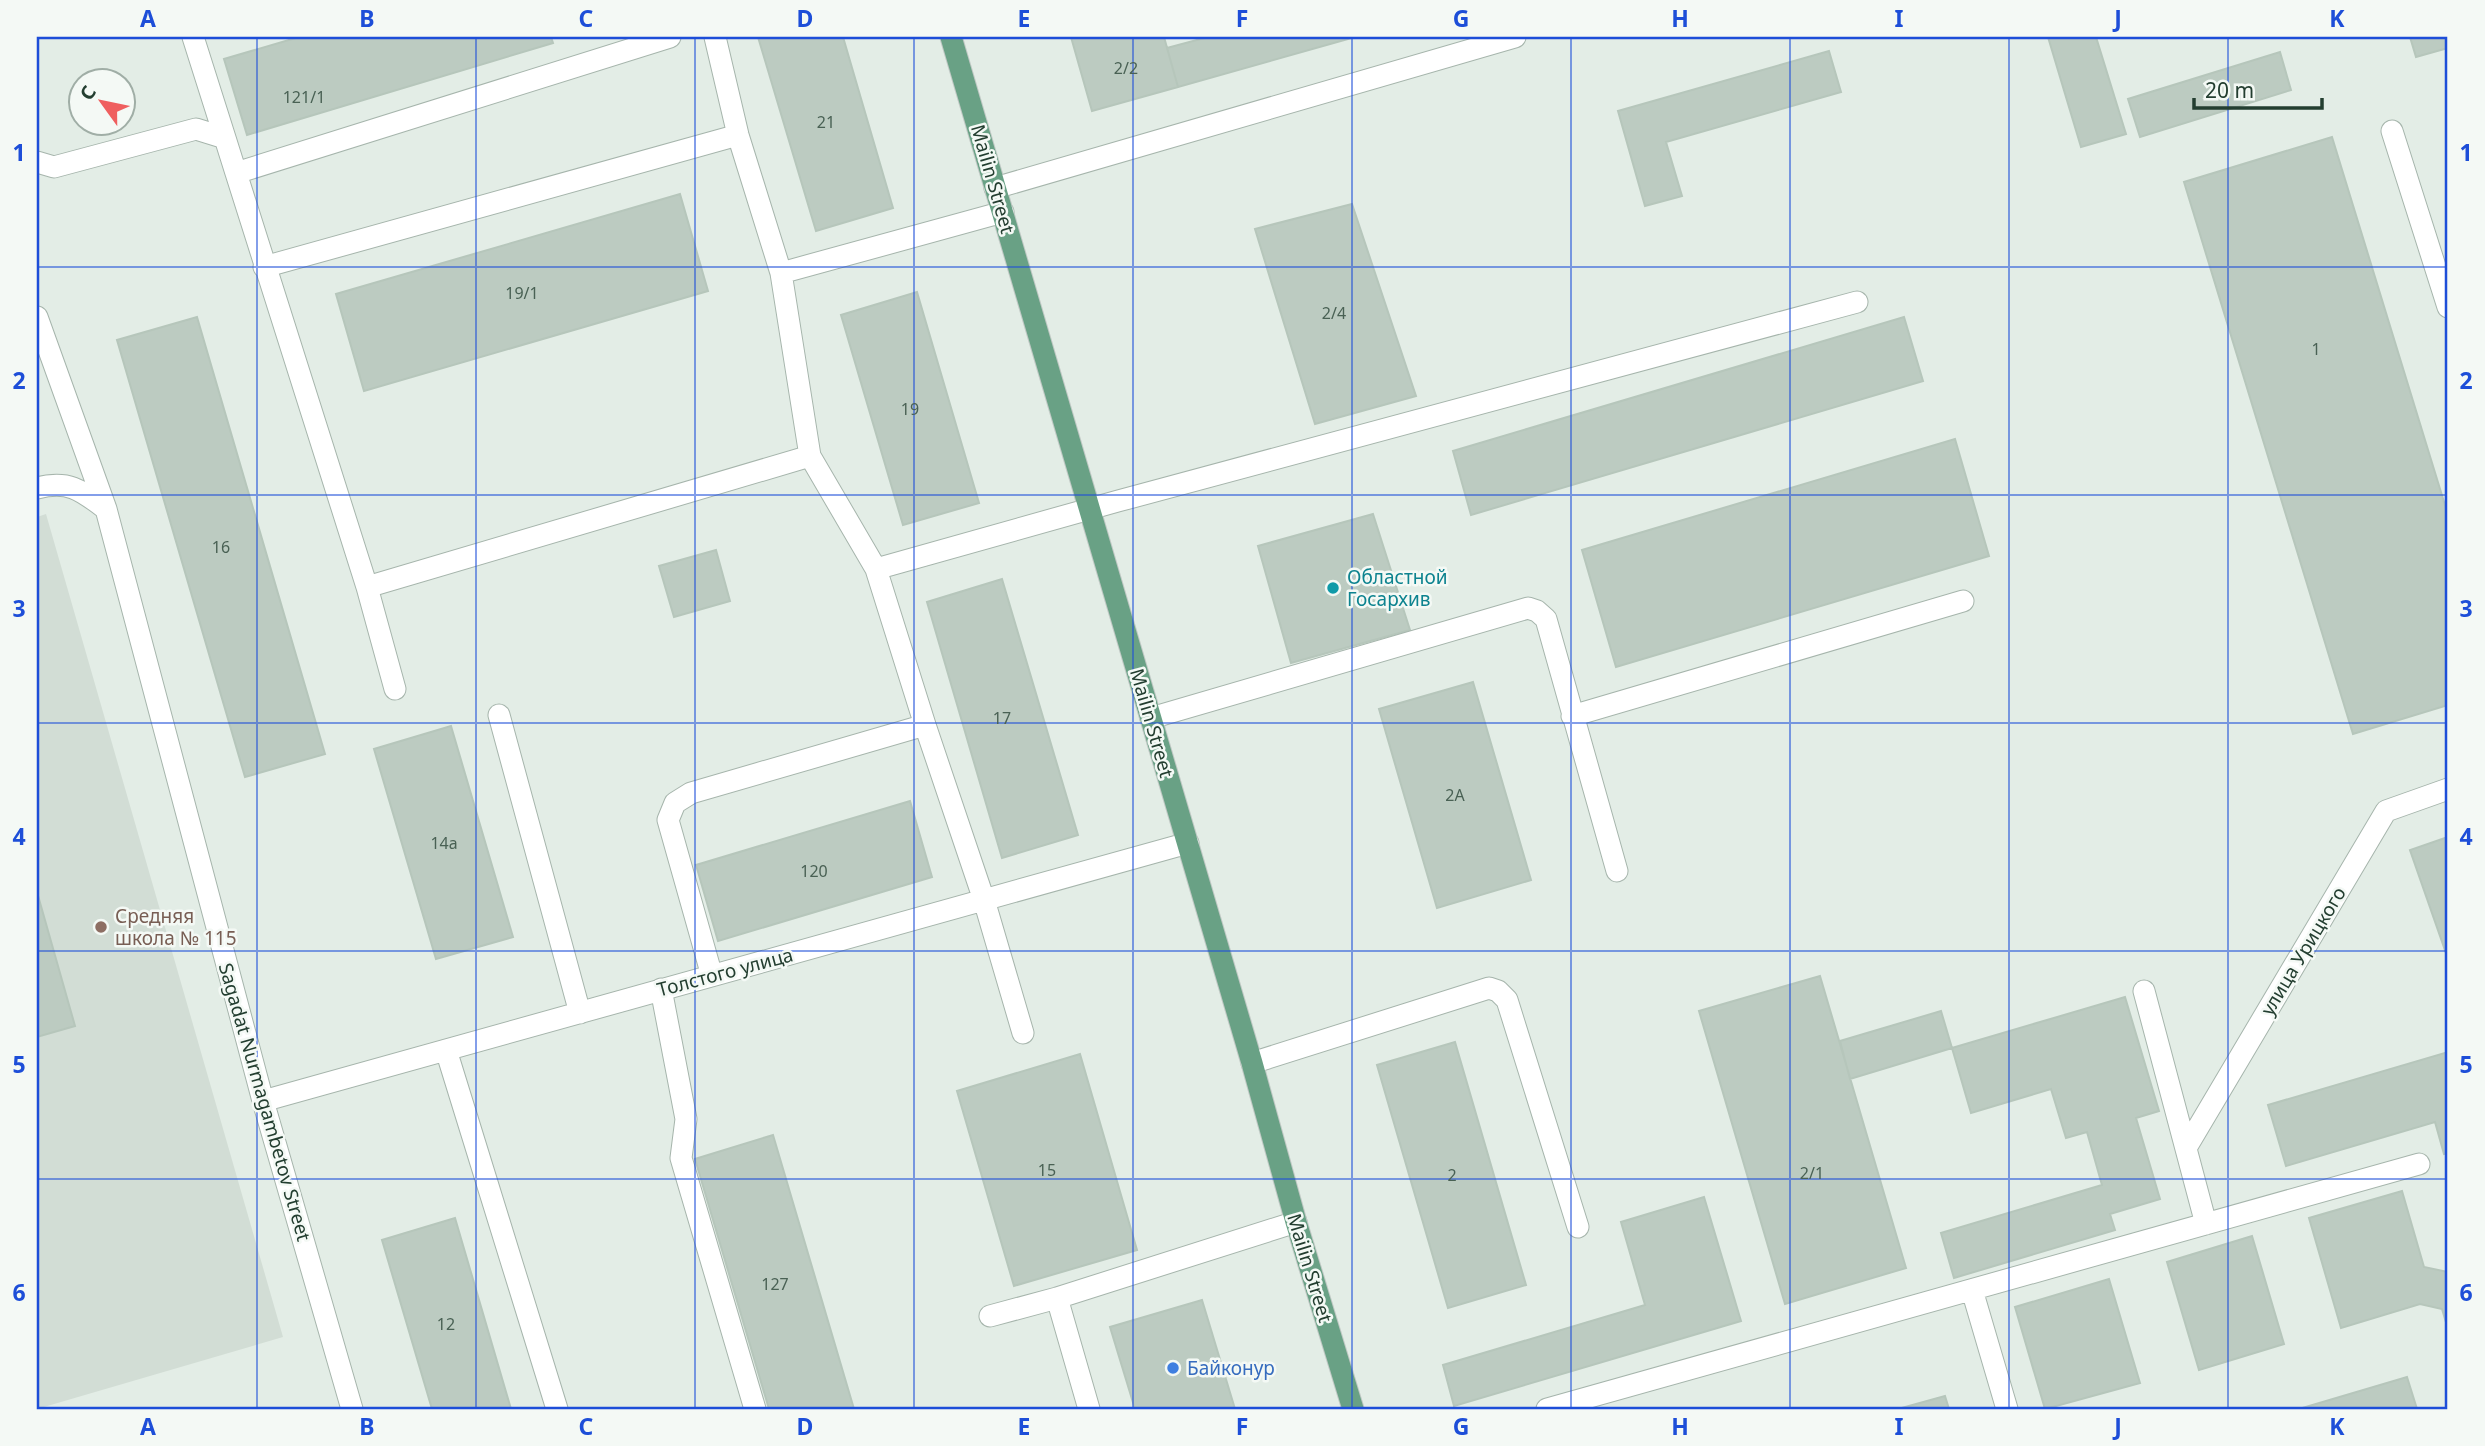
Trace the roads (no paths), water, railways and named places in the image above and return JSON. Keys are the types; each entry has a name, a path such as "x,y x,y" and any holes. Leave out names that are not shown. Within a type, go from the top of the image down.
{"main road":[{"name":"Mailin Street","path":"951,37 1188,843 1296,1222 1353,1409"}],"street":[{"path":"193,37 367,587 395,689"},
{"path":"236,173 670,37"},
{"path":"715,37 738,135 781,274 810,456 876,569 984,900 1023,1033"},
{"path":"995,188 1515,37"},
{"path":"37,162 54,167 196,129 225,138"},
{"path":"2392,131 2448,307"},
{"path":"264,267 738,135"},
{"path":"781,274 1003,212"},
{"path":"876,569 1857,302"},
{"name":"Sagadat Nurmagambetov Street","path":"37,317 106,509 263,1101 352,1409"},
{"path":"367,587 810,456"},
{"path":"37,488 57,483 80,489 106,509"},
{"path":"1572,716 1963,601"},
{"path":"1151,718 1528,608 1537,611 1546,619 1618,871"},
{"path":"499,715 580,1013"},
{"path":"712,976 668,820 675,803 691,793 925,725"},
{"name":"улица Урицкого","path":"2186,1148 2386,811 2448,789"},
{"name":"Толстого улица","path":"263,1101 1188,843"},
{"path":"1252,1063 1489,988 1498,991 1507,1000 1578,1227"},
{"path":"660,989 686,1119 681,1158 755,1409"},
{"path":"2144,991 2206,1224"},
{"path":"446,1050 557,1409"},
{"path":"1547,1409 2418,1164"},
{"path":"990,1316 1057,1298 1296,1222"},
{"path":"1972,1290 2007,1409"},
{"path":"1057,1298 1090,1409"}],"place":[{"name":"Областной Госархив","path":"1333,588"},
{"name":"Средняя школа № 115","path":"101,927"},
{"name":"Байконур","path":"1173,1368"}]}
